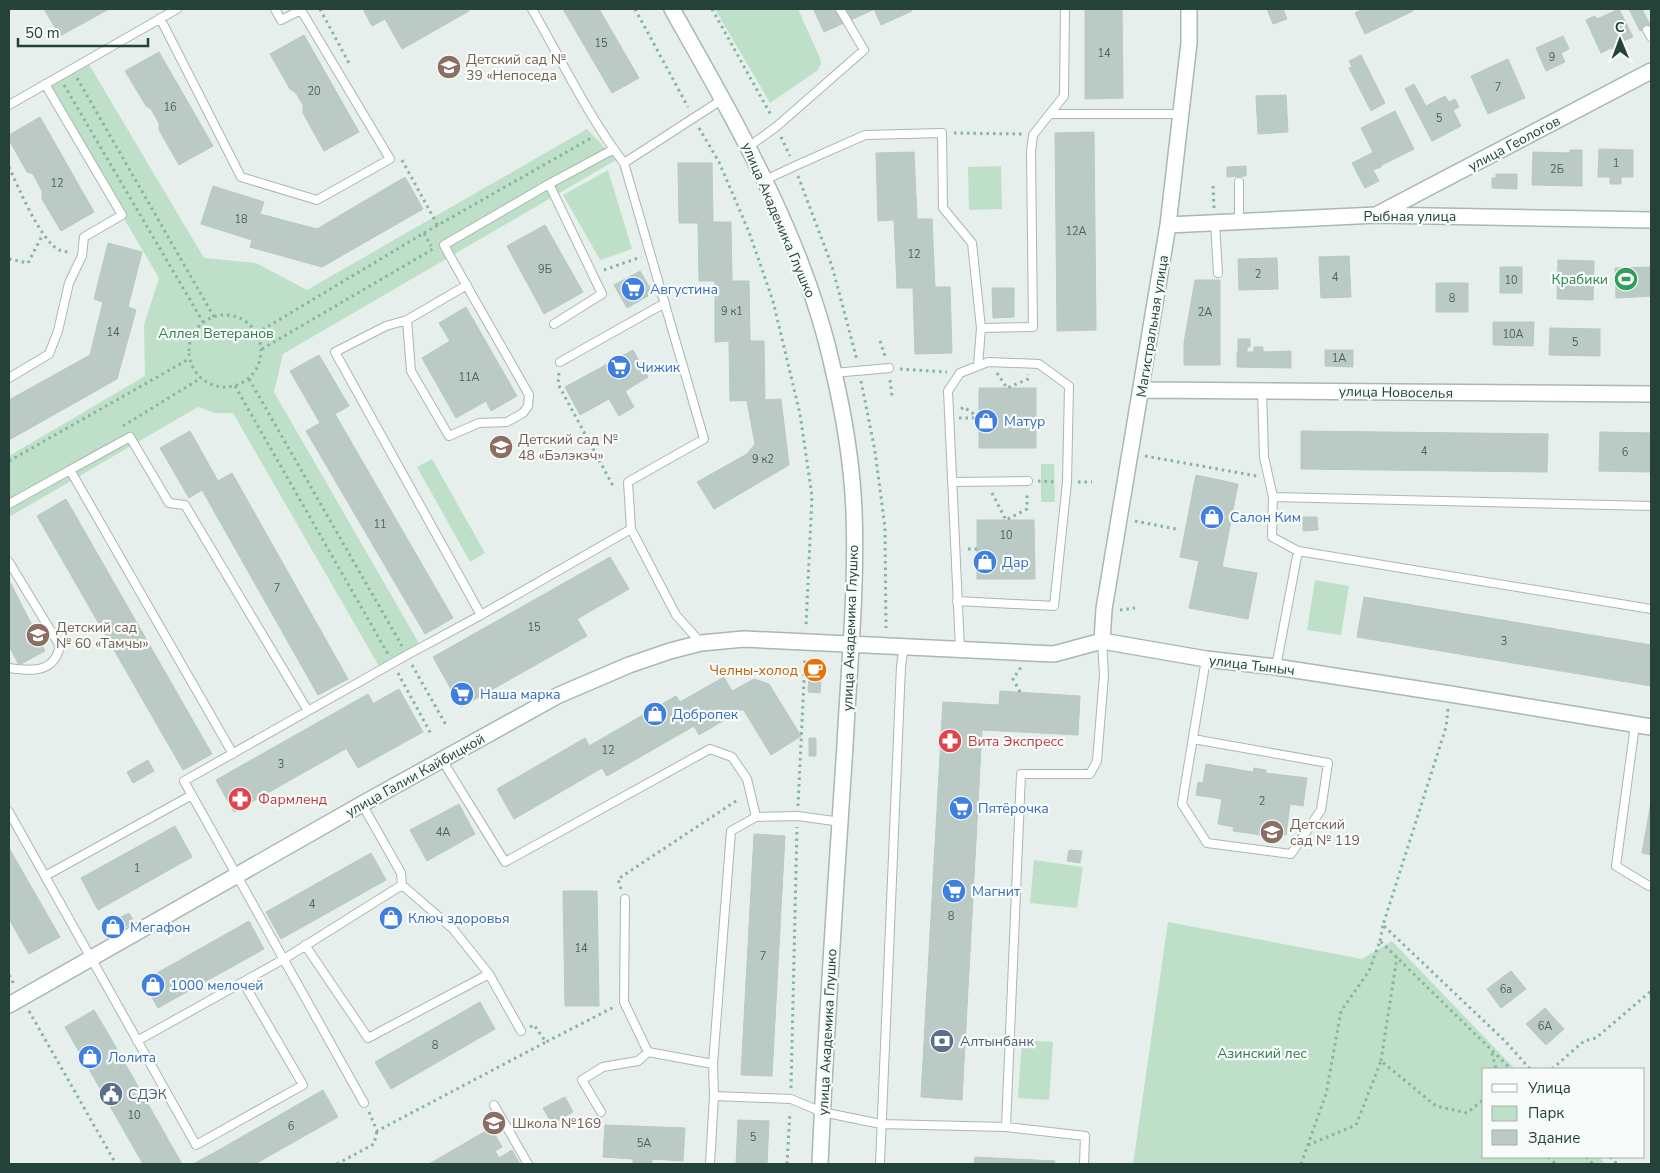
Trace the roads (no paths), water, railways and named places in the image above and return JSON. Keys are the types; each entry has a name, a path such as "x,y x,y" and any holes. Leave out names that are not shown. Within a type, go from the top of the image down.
{"street":[{"name":"улица Академика Глушко","path":"672,9 748,146 790,236 815,301 834,373 847,440 854,510 854,600 823,1083 820,1164"},
{"name":"Магистральная улица","path":"1102,641 1104,609 1168,225 1189,43 1189,9"},
{"name":"улица Геологов","path":"1377,215 1651,72"},
{"name":"Рыбная улица","path":"1168,225 1377,215 1651,220"},
{"name":"улица Новоселья","path":"1141,390 1651,394"},
{"name":"улица Галии Кайбицкой","path":"15,1001 362,804 559,695 629,664 701,643 744,639 852,644"},
{"name":"улица Тыныч","path":"852,644 1054,654 1102,641 1651,727"}],"lane":[{"path":"9,105 177,9"},
{"path":"160,18 241,177 317,200 390,160 302,9 281,20 275,9"},
{"path":"532,9 602,132 624,163 704,439 628,482 631,529 676,615 701,643"},
{"path":"748,146 776,127 864,50 840,9"},
{"path":"981,328 1033,327 1031,152 1034,135 1064,96 1065,9"},
{"path":"9,378 48,354 58,331 69,282 82,256 84,237 122,215 45,84"},
{"path":"624,163 723,99"},
{"path":"1050,114 1181,114"},
{"path":"765,180 865,136 942,133 943,208 972,243 981,328 978,366"},
{"path":"407,320 412,371 449,436 479,423 507,422 523,414 528,406 529,395 444,245 549,184 614,150"},
{"path":"1239,182 1239,222"},
{"path":"549,184 602,294 554,324"},
{"path":"1215,223 1218,273"},
{"path":"467,285 407,320 386,326 335,352 481,615"},
{"path":"560,362 665,302"},
{"path":"957,601 1054,606 1067,482 1069,386 1039,364 988,362 960,372 948,391 957,601 960,649"},
{"path":"834,373 889,368"},
{"path":"1262,390 1264,457 1273,497 1272,537 1298,551 1651,609"},
{"path":"9,504 130,437 169,503 185,505 308,711"},
{"path":"70,470 233,754"},
{"path":"952,482 1028,481"},
{"path":"1273,497 1651,506"},
{"path":"364,1103 184,781 631,529"},
{"path":"1276,667 1298,551"},
{"path":"9,562 60,646 58,655 52,662 35,671 9,668"},
{"path":"1006,1127 1021,774 1090,774 1097,761 1104,675 1102,641"},
{"path":"880,1164 901,666 904,646"},
{"path":"1193,739 1328,762 1321,810 1292,854 1208,843 1182,804 1206,658"},
{"path":"1635,725 1616,866 1649,886"},
{"path":"442,760 505,862 710,749 732,757 747,779 756,817"},
{"path":"44,876 192,795"},
{"path":"362,804 401,873 402,885 453,930 489,974 521,1031"},
{"path":"9,812 196,1145 303,1085 243,982"},
{"path":"710,1164 714,1096 713,1064 731,831 756,817 798,816 841,822"},
{"path":"138,1041 284,959 402,885"},
{"path":"625,899 624,1002 648,1052"},
{"path":"306,945 368,1038 489,974"},
{"path":"601,1112 582,1080 603,1067 638,1060 648,1052 713,1064"},
{"path":"714,1096 791,1099 822,1112 881,1124 1006,1127 1085,1136 1084,1164"},
{"path":"494,1105 528,1164"}],"place":[{"name":"Детский сад № 39 «Непоседа","path":"449,67"},
{"name":"Крабики","path":"1626,279"},
{"name":"Августина","path":"633,289"},
{"name":"Чижик","path":"619,367"},
{"name":"Матур","path":"986,421"},
{"name":"Детский сад № 48 «Бэлэкэч»","path":"501,447"},
{"name":"Салон Ким","path":"1212,517"},
{"name":"Дар","path":"985,562"},
{"name":"Детский сад № 60 «Тамчы»","path":"38,635"},
{"name":"Челны-холод","path":"815,670"},
{"name":"Наша марка","path":"462,694"},
{"name":"Добропек","path":"655,714"},
{"name":"Вита Экспресс","path":"950,741"},
{"name":"Фармленд","path":"240,799"},
{"name":"Пятёрочка","path":"961,808"},
{"name":"Детский сад № 119","path":"1272,832"},
{"name":"Магнит","path":"954,891"},
{"name":"Ключ здоровья","path":"391,918"},
{"name":"Мегафон","path":"113,927"},
{"name":"1000 мелочей","path":"153,985"},
{"name":"Алтынбанк","path":"942,1041"},
{"name":"Лолита","path":"90,1057"},
{"name":"СДЭК","path":"111,1094"},
{"name":"Школа №169","path":"494,1123"}],"park label":[{"name":"Аллея Ветеранов","path":"216,333"},
{"name":"Азинский лес","path":"1262,1053"}]}
